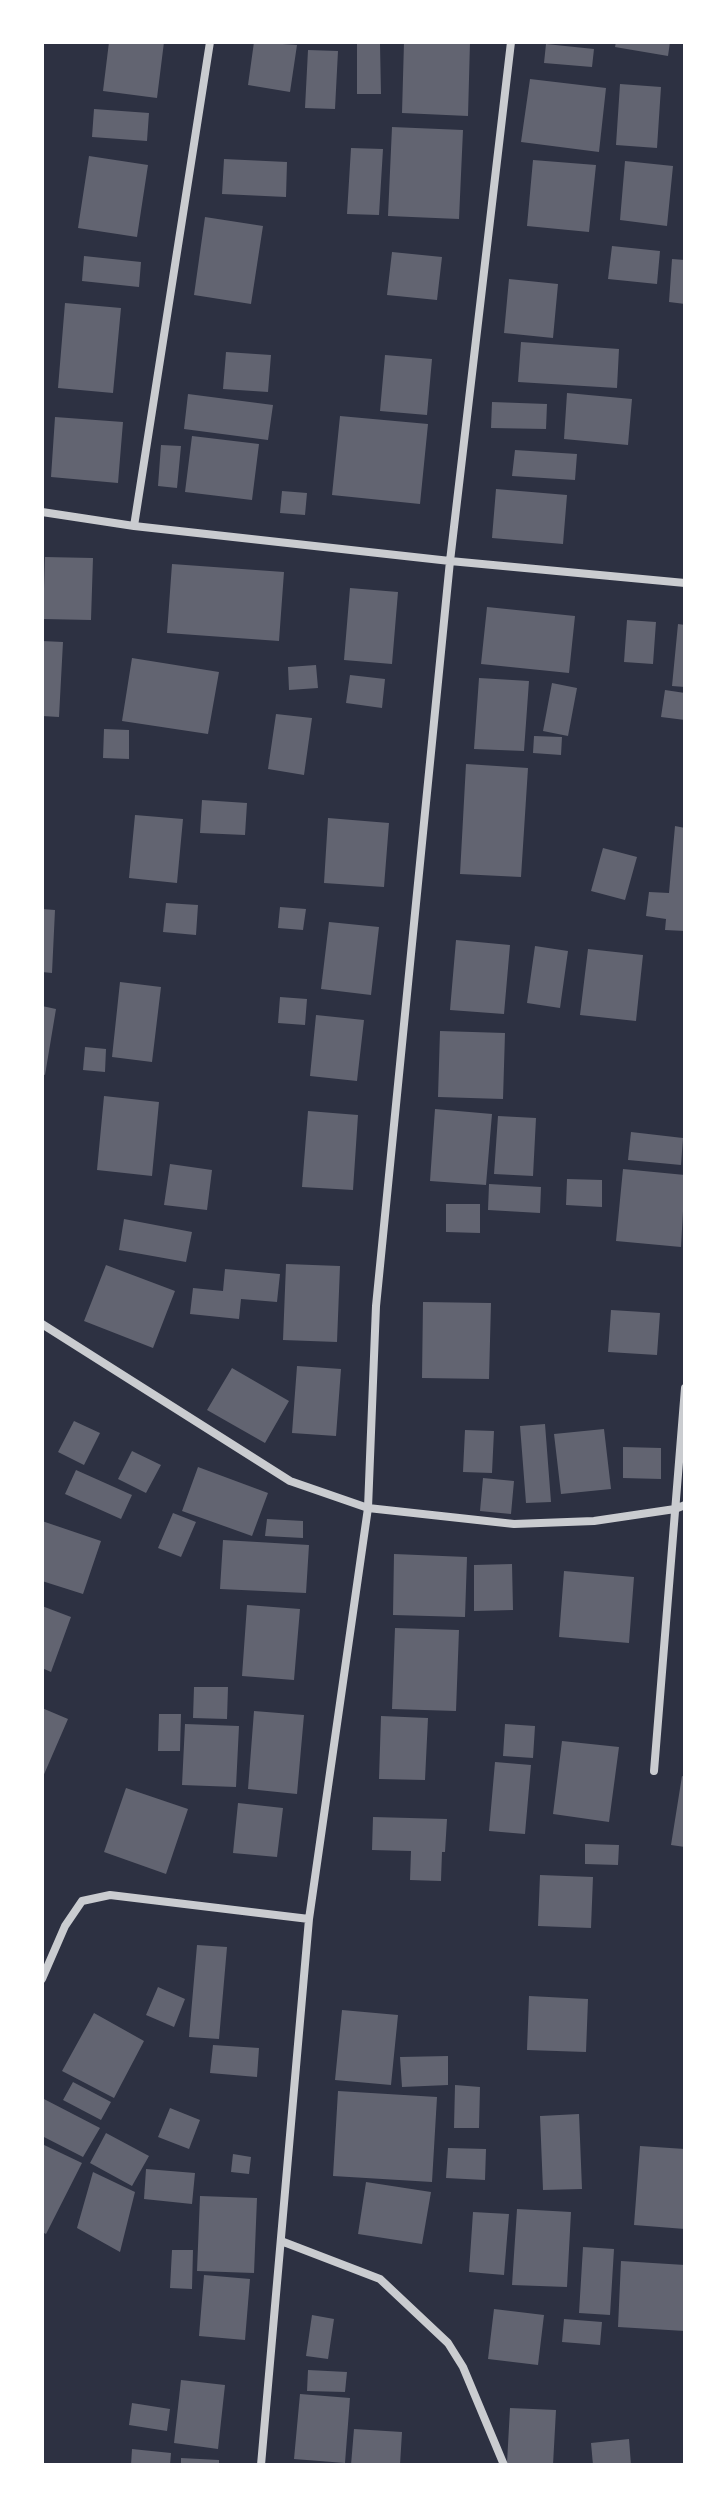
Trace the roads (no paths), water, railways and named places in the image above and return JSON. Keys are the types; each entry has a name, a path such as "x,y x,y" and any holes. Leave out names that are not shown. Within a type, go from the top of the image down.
{"street":[{"path":"134,526 210,42"},
{"path":"261,2465 309,1919 368,1508 376,1306 450,561 511,42"},
{"path":"42,512 134,526 450,561 685,583"},
{"path":"42,1324 290,1481 368,1508 514,1524 594,1521 685,1505"},
{"path":"654,1771 685,1388"},
{"path":"42,1979 65,1926 82,1901 110,1895 309,1919"},
{"path":"281,2241 380,2279 448,2343 463,2367 504,2465"}]}
